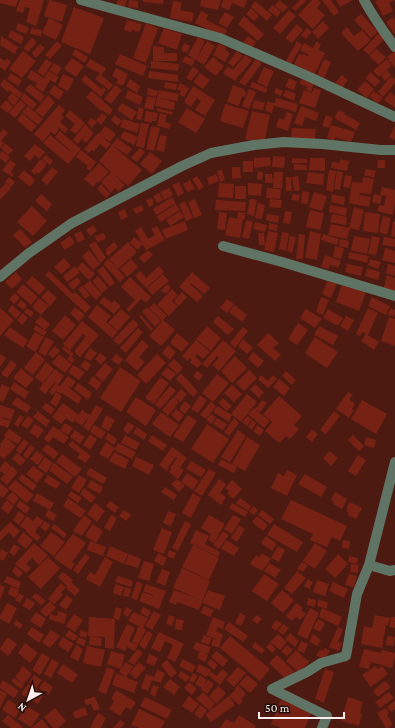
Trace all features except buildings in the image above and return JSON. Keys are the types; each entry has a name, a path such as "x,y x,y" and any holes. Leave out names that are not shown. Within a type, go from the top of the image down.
{"street":[{"path":"81,0 220,38 312,78 395,117"},
{"path":"364,0 376,21 395,47"},
{"path":"0,277 29,253 72,223 182,166 211,153 254,145 284,142 395,150"},
{"path":"223,246 395,296"},
{"path":"322,728 327,716 272,689 307,672 321,663 346,656 357,594 369,565 395,462"},
{"path":"369,565 390,571 395,570"}]}
